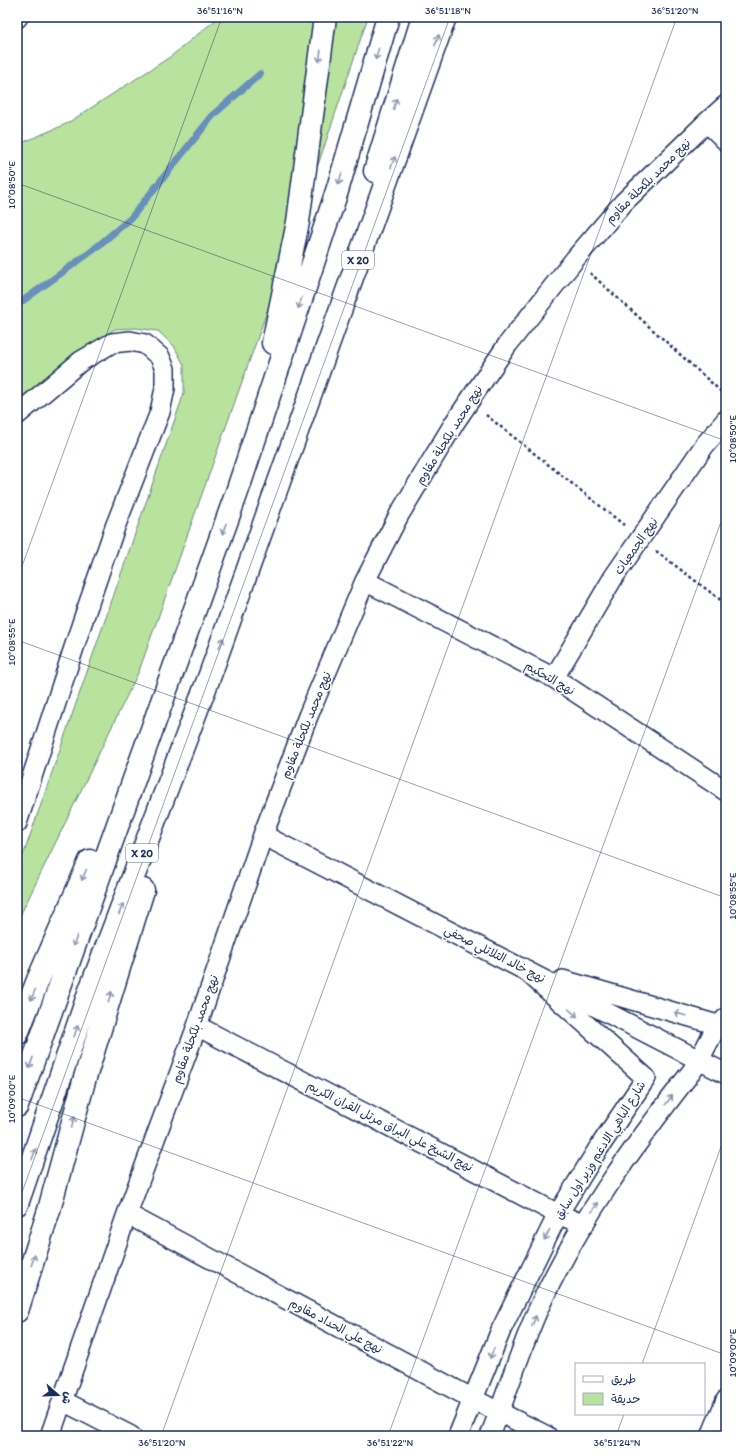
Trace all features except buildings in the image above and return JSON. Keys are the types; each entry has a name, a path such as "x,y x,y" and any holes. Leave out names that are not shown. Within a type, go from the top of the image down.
{"highway":[{"path":"237,492 276,331 298,222 326,17"},
{"name":"X 20","path":"17,1106 237,492 337,191 388,17"},
{"name":"X 20","path":"271,502 423,17"},
{"name":"X 20","path":"17,1204 90,993 210,675 445,17"},
{"path":"17,1034 177,660"},
{"path":"17,1311 49,1210 84,1081 210,675"}],"street":[{"name":"نهج محمد بلكحلة مقاوم","path":"50,1436 127,1214 197,1026 263,835 308,716 365,581 399,515 455,422 508,344 575,259 624,202 726,105"},
{"path":"707,122 726,141"},
{"path":"17,416 81,362 112,343 130,341 145,344 160,357 165,369 165,388 160,412 115,527 17,823"},
{"name":"نهج الجمعيات","path":"554,678 613,578 704,446 726,420"},
{"name":"نهج التحكيم","path":"365,581 554,678 726,791"},
{"name":"نهج خالد التلاتلي صحفي","path":"263,835 524,968 726,1074"},
{"path":"490,1436 536,1315 548,1289 584,1225 635,1146 700,1060 722,1021 524,968"},
{"name":"شارع الباهي الادغم وزير اول سابق","path":"458,1436 502,1330 558,1214 598,1149 646,1078 524,968"},
{"name":"نهج الشيخ علي البراق مرتل القران الكريم","path":"197,1026 558,1214 584,1225"},
{"name":"نهج علي الحداد مقاوم","path":"127,1214 473,1399 548,1436"},
{"path":"711,1436 726,1400"},
{"path":"63,1401 130,1436"}],"path":[{"path":"575,259 726,396"},
{"path":"469,401 641,539 726,604"}],"green space":[{"path":"219,17 368,17 296,230 139,671 17,922 17,873 184,393 184,365 174,346 158,331 136,328 115,329 81,352 17,408 17,145 66,124 170,57"}],"waterway":[{"path":"17,305 92,251 131,218 214,114 260,74"}]}
